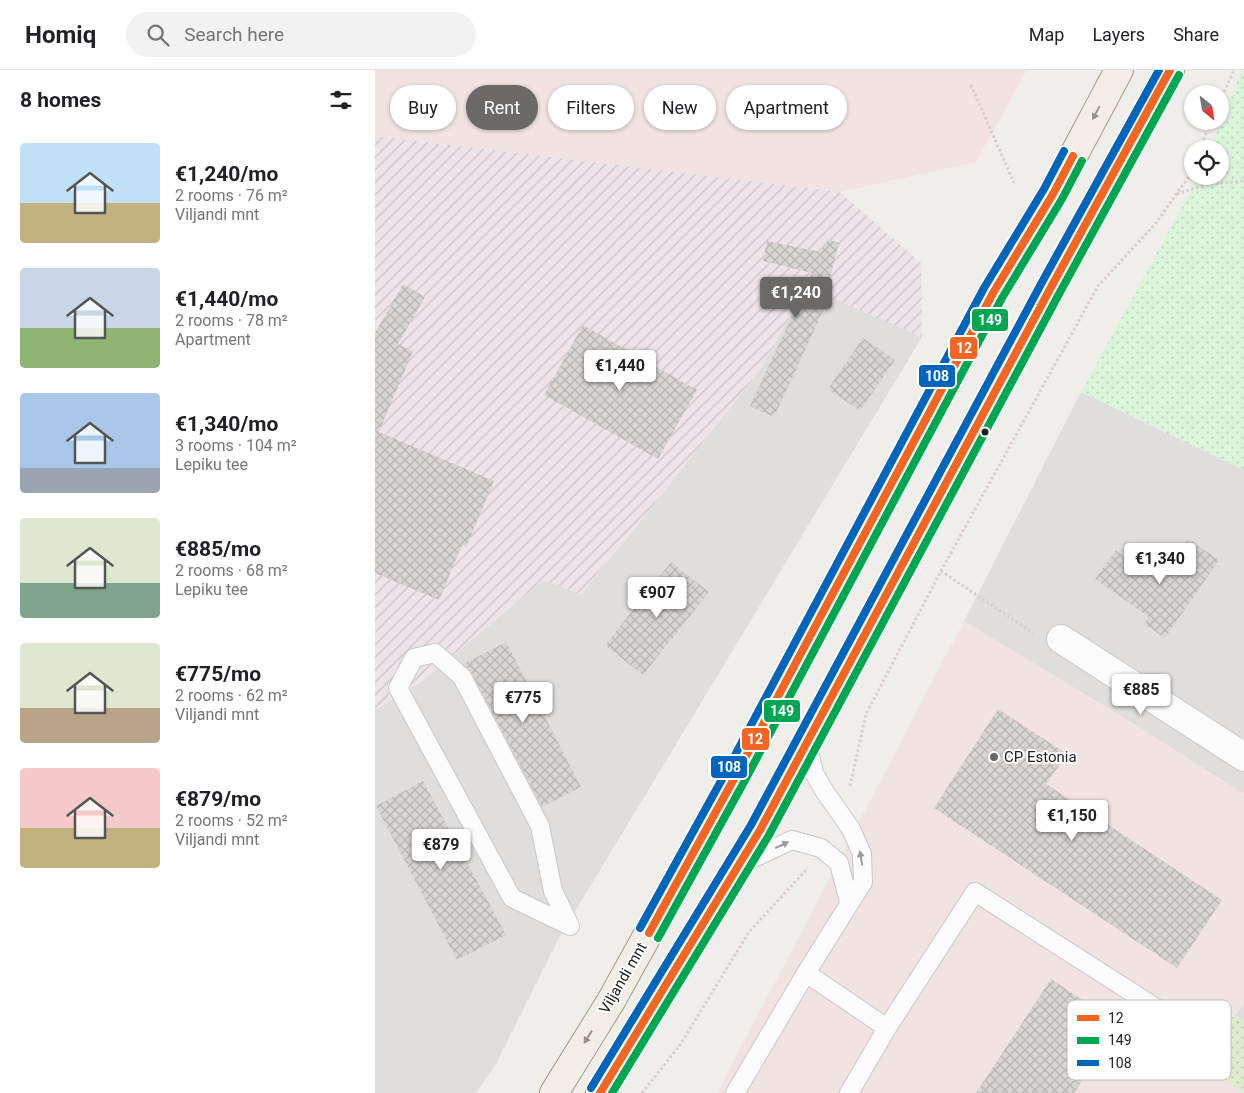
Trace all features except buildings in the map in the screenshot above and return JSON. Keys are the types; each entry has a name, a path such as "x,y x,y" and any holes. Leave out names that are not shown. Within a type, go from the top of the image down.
{"main road":[{"name":"Viljandi mnt","path":"553,1093 611,1001 735,777 993,293 1053,194 1119,70"},
{"path":"600,1093 760,830 1050,289 1170,70"}],"street":[{"path":"1061,640 1244,757"}],"lane":[{"path":"435,653 462,677 539,826 553,892 570,926 512,898 398,688 414,658 435,653"},
{"path":"735,1093 849,902 863,882 862,854 851,829 814,773 807,742"},
{"path":"738,865 792,840 821,848 839,863 849,902"},
{"path":"849,1093 887,1028 975,892 1144,1000"},
{"path":"806,973 887,1028"}],"path":[{"path":"1227,85 1234,70"},
{"path":"971,84 1014,183"},
{"path":"1176,194 1208,184 1244,181"},
{"path":"840,813 847,800 865,714 941,570 1098,286 1157,223 1184,183"},
{"path":"941,570 1044,641 1061,640"},
{"path":"642,1093 680,1045 749,932 811,865 821,848"}],"shaded area":[{"path":"375,70 1027,70 976,162 840,192 375,136"},
{"path":"375,136 840,192 921,263 922,337 806,287 762,367 643,518 580,594 543,580 421,682 375,710"},
{"path":"802,278 922,337 559,938 496,1064 476,1093 375,1093 375,710 421,682 543,580 581,594 762,367"},
{"path":"1081,392 1244,470 1244,794 1137,726 964,621"},
{"path":"964,621 1137,726 1244,794 1244,1002 1231,1022 1231,1000 1067,1000 1067,1080 1225,1080 1244,1093 717,1093"},
{"path":"1244,1002 1244,1022 1234,1015"}],"green space":[{"path":"1242,70 1244,70 1244,470 1081,392 1194,185 1229,185 1229,140 1214,140 1218,130 1229,130 1229,102"},
{"path":"1234,1015 1244,1022 1244,1093 1225,1080 1231,1080 1231,1020"}],"transit line":[{"name":"108","path":"591,1088 751,825 1041,284 1159,70"},
{"name":"12","path":"600,1093 760,830 1050,289 1170,70"},
{"name":"149","path":"612,1093 769,835 1059,294 1179,75"},
{"name":"108","path":"640,928 726,772 984,288 1044,189 1064,151"},
{"name":"12","path":"649,933 735,777 993,293 1053,194 1073,156"},
{"name":"149","path":"658,938 744,782 1002,298 1062,199 1082,161"}],"place":[{"name":"CP Estonia","path":"994,757"}]}
